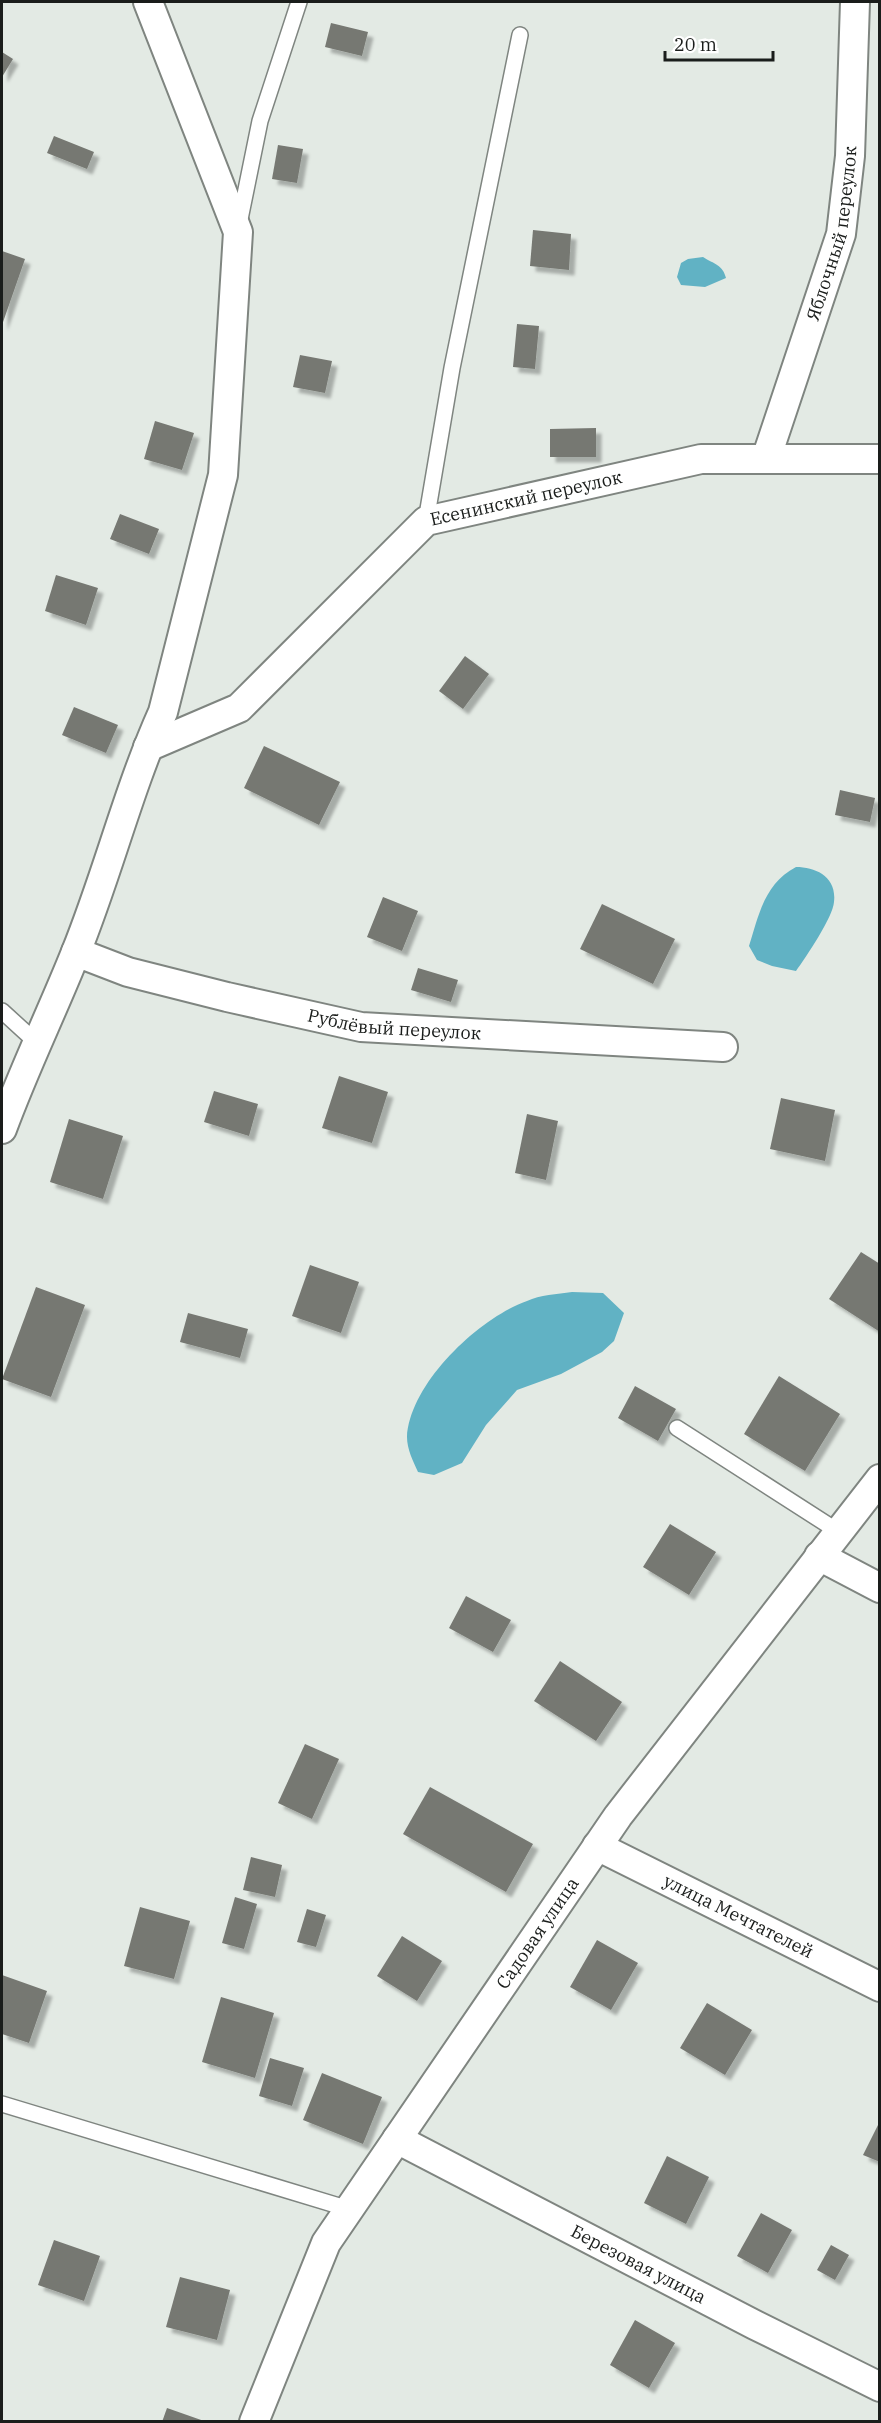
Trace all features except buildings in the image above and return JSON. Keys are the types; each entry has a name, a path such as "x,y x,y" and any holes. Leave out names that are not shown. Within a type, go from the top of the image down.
{"street":[{"path":"2,1129 36,1042 76,952 148,747 163,712 223,475 237,232 148,2"},
{"name":"Яблочный переулок","path":"765,459 841,234 850,156 855,2"},
{"name":"Есенинский переулок","path":"148,747 239,708 426,521 701,459 879,459"},
{"name":"Рублёвый переулок","path":"76,952 129,972 226,997 361,1027 723,1047"},
{"name":"Садовая улица","path":"254,2421 326,2243 618,1816 879,1479"},
{"path":"819,1556 879,1588"},
{"name":"улица Мечтателей","path":"597,1846 879,1987"},
{"name":"Березовая улица","path":"397,2139 879,2387"}],"lane":[{"path":"237,232 260,121 299,2"},
{"path":"426,521 452,368 520,35"},
{"path":"2,1011 36,1042"},
{"path":"677,1428 839,1532"},
{"path":"2,2104 349,2209"}],"water":[{"path":"703,257 720,267 726,278 705,287 681,285 677,277 681,263 688,259"},
{"path":"796,867 818,871 824,875 832,886 834,902 818,937 796,971 757,960 749,946 760,911 770,891 785,874"},
{"path":"572,1292 603,1293 624,1313 614,1341 602,1352 561,1374 517,1390 486,1425 462,1463 434,1475 418,1472 407,1441 411,1416 420,1395 450,1355 488,1322 508,1310 537,1297"}]}
